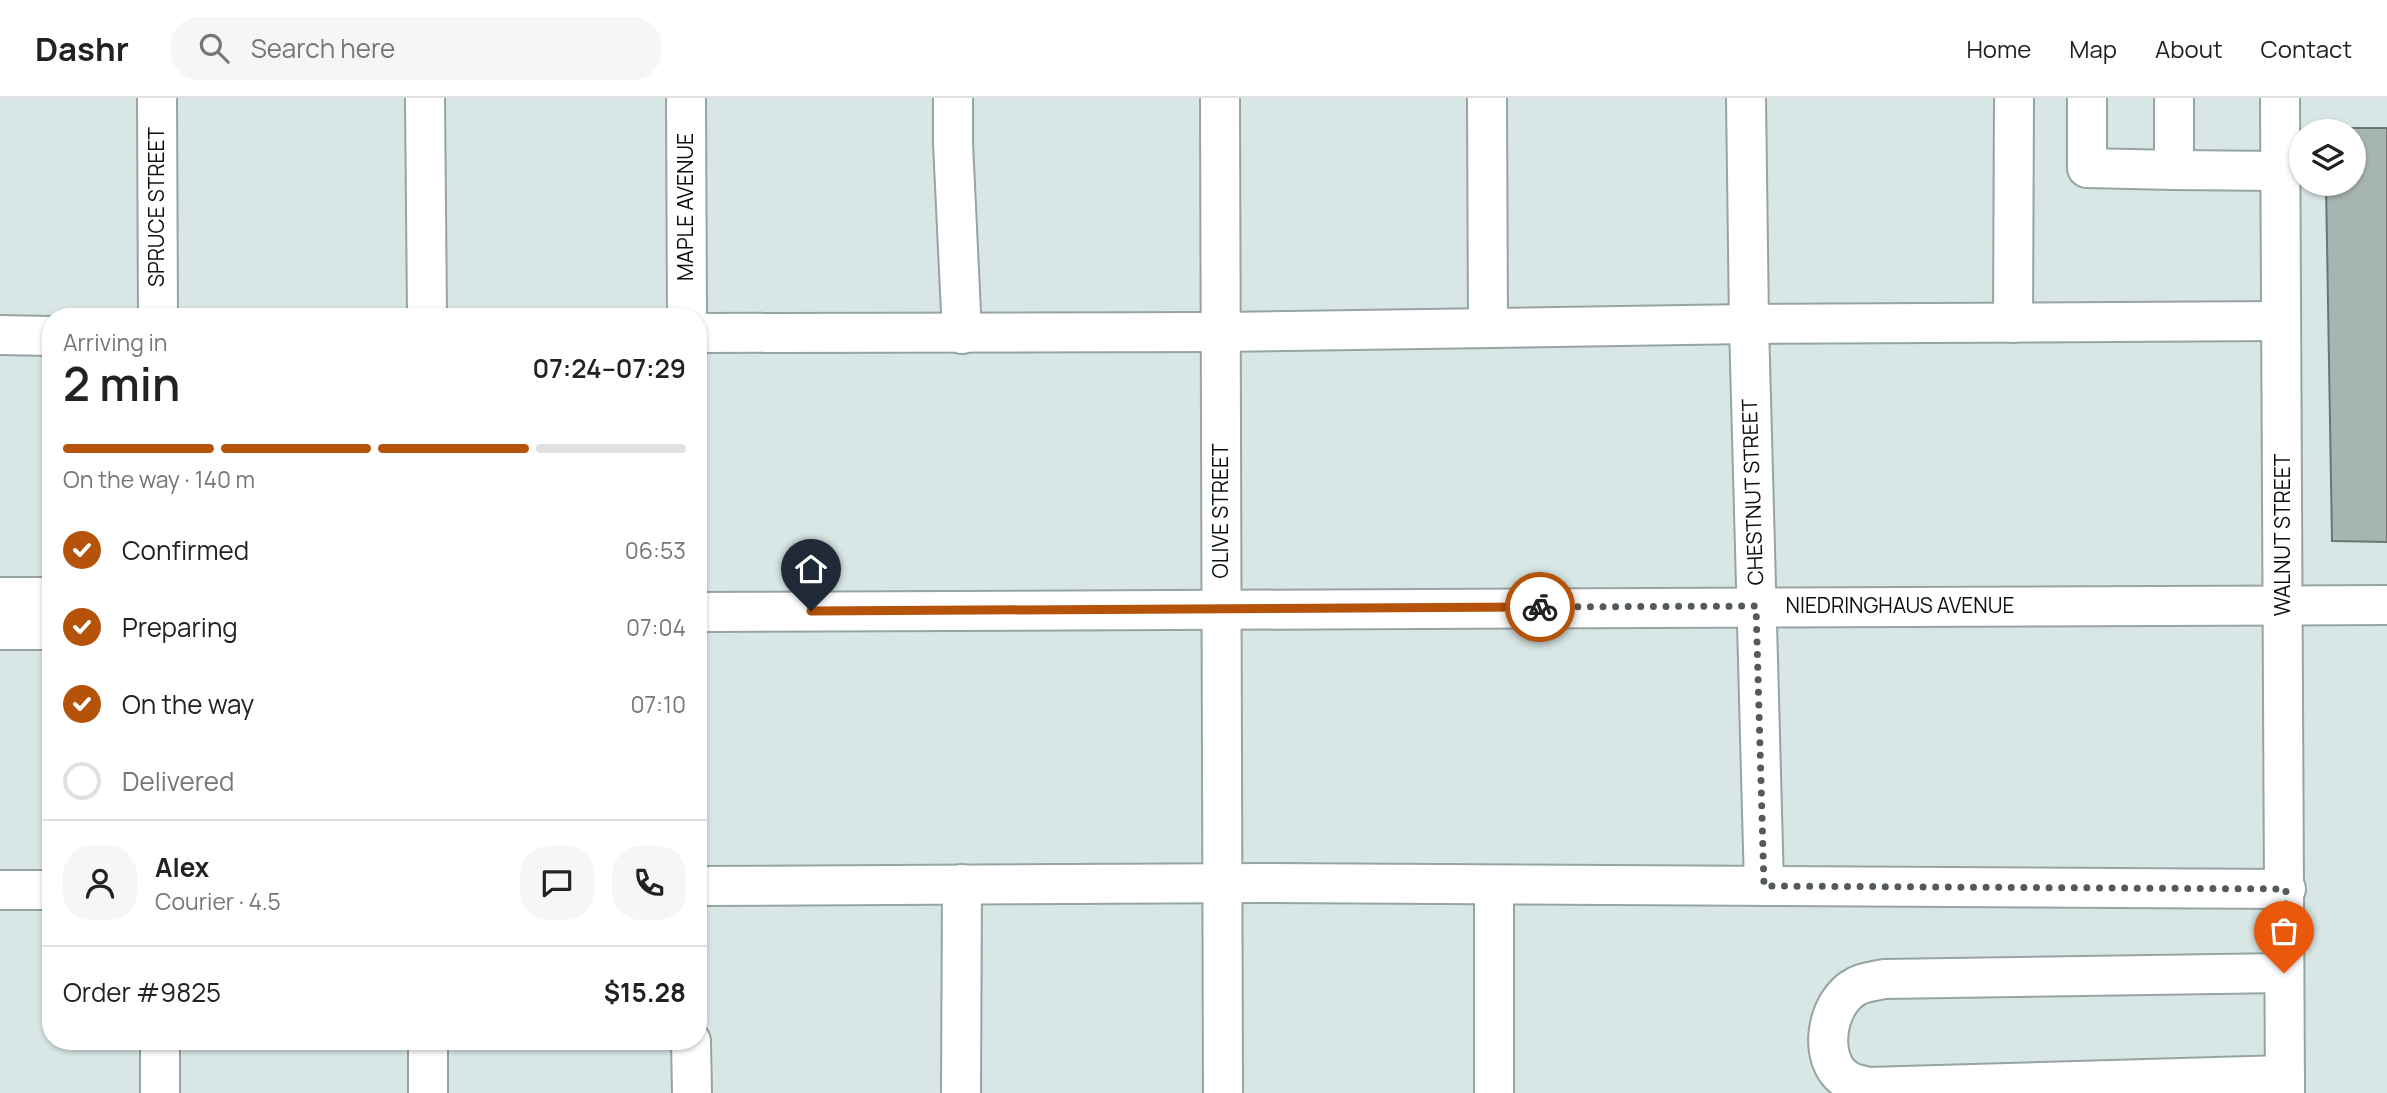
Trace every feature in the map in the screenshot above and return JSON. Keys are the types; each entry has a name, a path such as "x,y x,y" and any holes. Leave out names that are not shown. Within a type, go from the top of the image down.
{"street":[{"name":"SPRUCE STREET","path":"157,98 158,308"},
{"path":"425,98 427,308"},
{"name":"MAPLE AVENUE","path":"686,98 687,308"},
{"path":"953,98 962,334"},
{"name":"OLIVE STREET","path":"1220,98 1223,1093"},
{"path":"1487,98 1488,328"},
{"name":"CHESTNUT STREET","path":"1746,98 1749,324 1764,886"},
{"path":"2013,323 2014,98"},
{"path":"2087,98 2087,168 2280,171"},
{"path":"2174,98 2174,170"},
{"name":"WALNUT STREET","path":"2280,98 2285,1084"},
{"path":"707,332 962,334 1749,324 2281,321"},
{"path":"0,335 42,336"},
{"path":"0,597 42,597"},
{"name":"NIEDRINGHAUS AVENUE","path":"707,612 2387,605"},
{"path":"0,630 42,630"},
{"path":"707,886 1222,883 2286,889"},
{"path":"961,1093 962,884"},
{"path":"1494,885 1494,1093"},
{"path":"0,890 42,890"},
{"path":"2284,973 1884,979 1856,986 1837,1004 1828,1034 1831,1062 1847,1080 1868,1087 2285,1084"},
{"path":"160,1050 160,1093"},
{"path":"428,1050 428,1093"},
{"path":"691,1050 692,1093"}],"building":[{"path":"2366,128 2387,128 2387,542 2332,541 2326,196 2366,196"}],"way so far":[{"path":"1540,607 1756,606 1764,886 2286,889 2284,973"}],"route":[{"path":"811,611 1540,607"}]}
